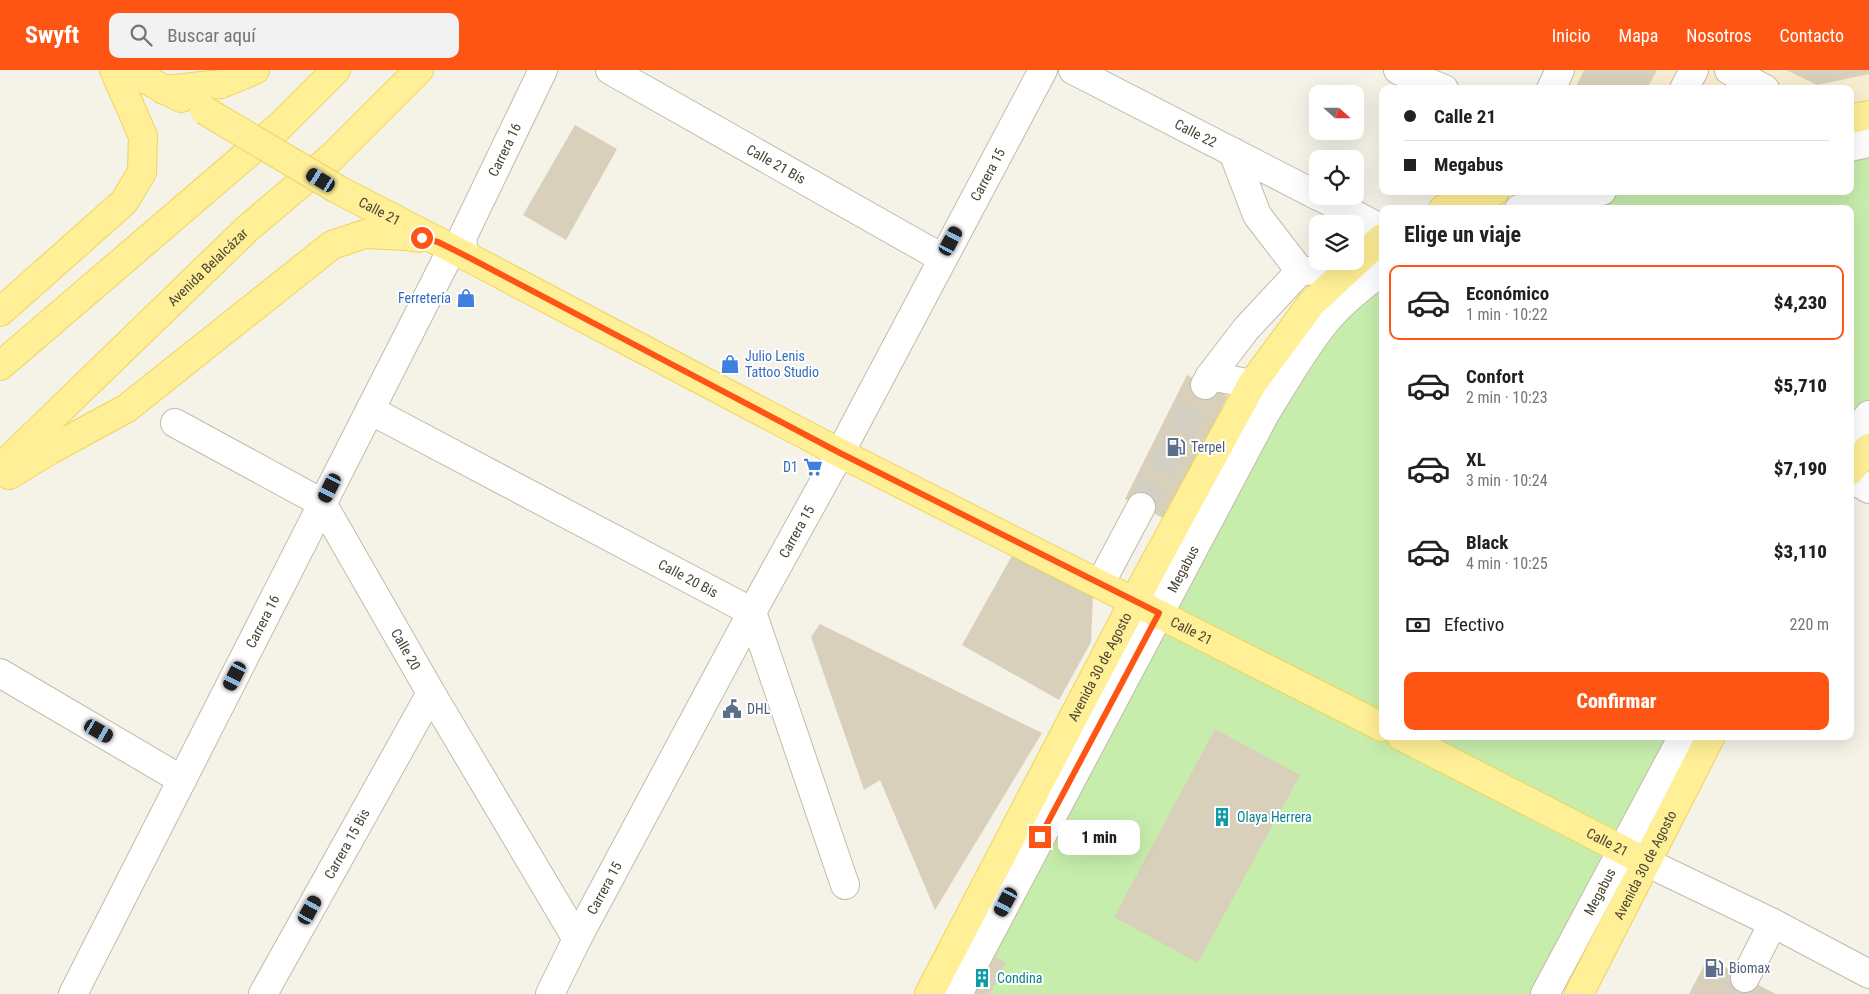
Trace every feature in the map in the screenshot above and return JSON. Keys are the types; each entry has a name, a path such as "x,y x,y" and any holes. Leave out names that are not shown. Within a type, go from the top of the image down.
{"main road":[{"path":"0,312 124,202 142,172 143,136 114,70"},
{"name":"Calle 21","path":"128,70 204,110 337,189 456,244 840,453 1379,725"},
{"path":"164,90 221,84 255,70"},
{"path":"0,366 280,126 336,70"},
{"name":"Avenida Belalcázar","path":"0,468 248,228 333,156 419,70"},
{"path":"1854,118 1869,115"},
{"path":"1455,205 1484,195"},
{"path":"0,481 52,448 128,408 332,245 365,234 406,236 456,244"},
{"name":"Avenida 30 de Agosto","path":"1364,255 1379,241"},
{"name":"Avenida 30 de Agosto","path":"929,994 1134,601 1252,384 1311,304 1348,270"},
{"path":"1854,466 1869,448"},
{"name":"Calle 21","path":"1408,740 1634,856"},
{"name":"Avenida 30 de Agosto","path":"1579,994 1634,856 1708,740"}],"street":[{"name":"Carrera 16","path":"73,994 544,70"},
{"name":"Calle 21 Bis","path":"610,70 942,258"},
{"name":"Carrera 15","path":"550,994 577,939 752,612 840,453 1042,70"},
{"name":"Calle 22","path":"1073,70 1309,191"},
{"path":"1398,70 1434,85"},
{"path":"1553,85 1560,70"},
{"path":"1686,85 1694,70"},
{"path":"1729,70 1758,85"},
{"path":"1854,145 1869,143"},
{"path":"1233,152 1257,215 1300,271"},
{"path":"1532,205 1581,195"},
{"name":"Calle 22","path":"1335,205 1379,227"},
{"path":"1252,384 1208,380 1246,329 1300,271 1348,270"},
{"name":"Megabus","path":"958,994 1265,414 1302,354 1328,320 1350,297 1379,273"},
{"name":"Calle 20 Bis","path":"370,410 752,612"},
{"path":"1854,433 1869,415"},
{"path":"175,423 322,503"},
{"path":"1854,480 1869,489"},
{"name":"Calle 20","path":"322,503 431,693 577,939"},
{"path":"1100,584 1141,507"},
{"path":"752,612 845,885"},
{"path":"0,673 182,780"},
{"name":"Carrera 15 Bis","path":"263,994 431,693"},
{"name":"Megabus","path":"1545,994 1634,856 1681,740"},
{"name":"Calle 21","path":"1634,856 1773,923 1869,974"},
{"path":"1745,978 1773,923"}],"shaded area":[{"path":"1560,70 1869,70 1869,115 1854,118 1854,85 1553,85"}],"green space":[{"path":"1869,143 1869,415 1854,433 1854,205 1537,205 1584,195 1854,195 1854,146"},
{"path":"1379,275 1379,740 1681,740 1545,994 990,994 980,950 1265,414"}],"building":[{"path":"1584,70 1657,70 1649,85 1577,85"},
{"path":"1786,70 1869,70 1869,74 1817,85"},
{"path":"575,125 617,149 566,240 523,215"},
{"name":"Terpel","path":"1187,375 1228,396 1165,519 1125,499"},
{"path":"1014,552 1093,596 1091,642 1059,700 962,645"},
{"path":"820,624 1042,733 935,910 880,780 864,790 811,637"},
{"name":"Olaya Herrera","path":"1215,729 1300,775 1198,963 1114,917"},
{"name":"Condina","path":"980,950 1006,962 990,994 958,994"},
{"name":"Biomax","path":"1708,958 1745,978 1776,994 1689,994"}],"tunnel":[{"path":"1141,507 1205,385"},
{"path":"1736,994 1745,978"}],"place":[{"name":"Ferretería","path":"466,298"},
{"name":"Julio Lenis Tattoo Studio","path":"730,364"},
{"name":"Terpel","path":"1176,447"},
{"name":"D1","path":"813,467"},
{"name":"DHL","path":"732,709"},
{"name":"Olaya Herrera","path":"1222,817"},
{"name":"Biomax","path":"1714,968"},
{"name":"Condina","path":"982,978"}],"route":[{"path":"422,238 438,242 468,257 840,453 1159,613 1040,837"}]}
